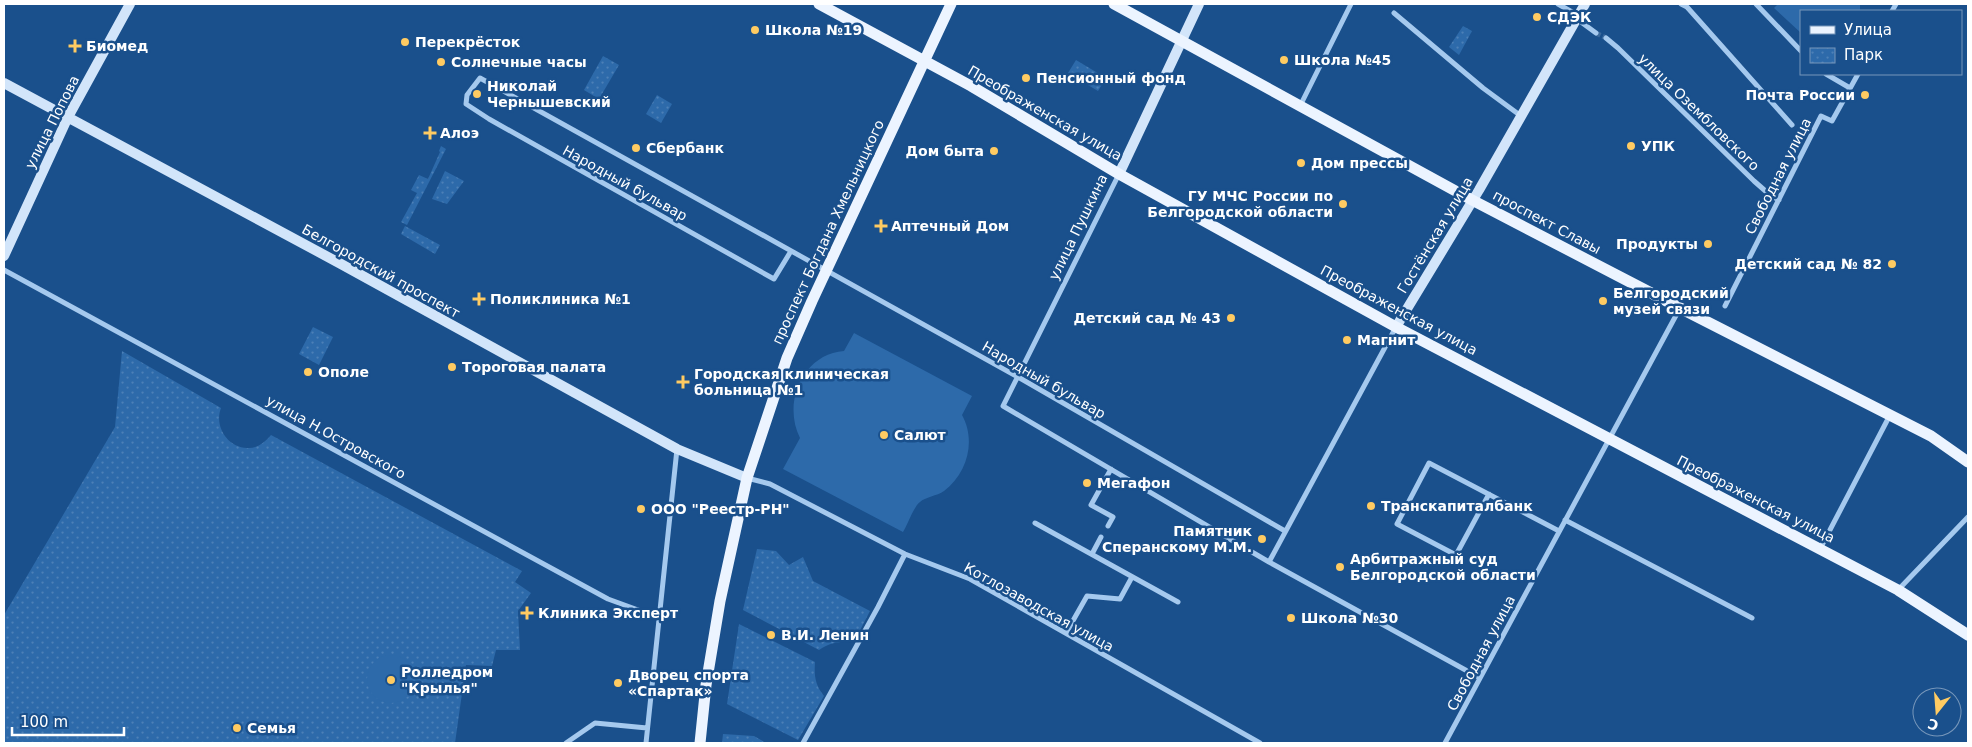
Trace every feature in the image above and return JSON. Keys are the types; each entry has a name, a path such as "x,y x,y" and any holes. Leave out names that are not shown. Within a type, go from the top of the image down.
{"main road":[{"name":"улица Попова","path":"4,256 68,117 130,4"},
{"name":"Преображенская улица","path":"819,4 971,86 1119,174 1396,327 1898,590 1968,635"},
{"name":"проспект Богдана Хмельницкого","path":"700,743 706,685 720,601 746,480 787,358 825,270 951,4"},
{"name":"проспект Славы","path":"1114,4 1472,200 1931,436 1968,462"},
{"name":"улица Пушкина","path":"1119,174 1199,4"},
{"name":"Гостёнская улица","path":"1396,327 1586,4"},
{"name":"Белгородский проспект","path":"4,84 341,264 676,449 746,480"}],"street":[{"path":"1300,106 1351,4"},
{"path":"1558,4 1578,16 1581,22 1596,33"},
{"path":"1681,4 1687,8 1792,125"},
{"path":"1756,4 1800,49"},
{"path":"1394,13 1483,88 1521,116"},
{"name":"улица Озембловского","path":"1606,38 1685,115 1770,195 1778,200"},
{"path":"1828,75 1850,88"},
{"name":"Свободная улица","path":"1725,306 1821,116 1832,121 1857,75"},
{"name":"Народный бульвар","path":"791,251 774,279 489,119 466,104 467,95 480,78 1018,377 1286,531"},
{"name":"улица Пушкина","path":"1111,468 1003,406 1119,174"},
{"name":"улица Н.Островского","path":"4,270 608,599 660,618"},
{"name":"Свободная улица","path":"1445,743 1680,308"},
{"name":"Гостёнская улица","path":"1269,562 1396,327"},
{"path":"1820,549 1890,415"},
{"path":"646,743 676,449"},
{"path":"1489,494 1456,555 1397,524 1429,463 1489,494 1559,531"},
{"path":"1108,526 1113,517 1091,504 1111,468 1269,562 1480,678"},
{"name":"Котлозаводская улица","path":"746,480 770,484 905,554 970,580 1260,743"},
{"path":"1898,590 1968,517"},
{"path":"1565,520 1752,618"},
{"path":"1035,523 1178,602"},
{"path":"1092,554 1102,537"},
{"path":"803,743 905,554"},
{"path":"1066,633 1087,596 1120,599 1132,577"},
{"path":"566,743 594,723 647,728"}],"green space":[{"path":"1778,4 1860,4 1860,10 1800,10 1800,32 1774,8"},
{"path":"1463,26 1472,31 1459,55 1449,47"},
{"path":"603,56 619,65 599,99 584,90"},
{"path":"1076,60 1106,78 1098,91 1068,73"},
{"path":"657,95 672,104 661,123 646,114"},
{"path":"441,146 446,149 407,225 401,222 417,193 411,190 419,175 428,179"},
{"path":"445,171 464,181 447,204 432,199"},
{"path":"405,226 440,245 435,254 401,234"},
{"path":"313,327 333,337 319,365 299,354"},
{"name":"Салют","path":"854,333 972,396 962,415 966,425 969,445 964,466 952,484 944,491 922,500 918,504 903,532 783,469 800,438 795,424 794,410 795,395 800,382 807,370 817,361 830,354 844,351"},
{"path":"122,351 221,408 219,422 221,428 228,440 234,444 240,447 254,447 271,435 522,571 515,582 531,593 518,611 520,650 496,650 492,666 466,665 455,743 4,743 4,615 115,427"},
{"path":"757,549 776,551 789,565 803,557 813,581 870,611 854,642 836,643 819,650 743,610"},
{"path":"739,624 815,662 816,680 824,696 798,740 727,704"},
{"name":"Ролледром \"Крылья\"","path":"386,655 396,655 408,662 415,674 415,684 408,696 396,703 386,703 378,699 371,692 367,684 367,674 371,666 378,659"},
{"path":"723,734 754,736 766,743 722,743"}],"tunnel":[{"path":"1596,33 1606,38"}],"place":[{"name":"СДЭК","path":"1537,17"},
{"name":"Школа №19","path":"755,30"},
{"name":"Перекрёсток","path":"405,42"},
{"name":"Биомед","path":"75,46"},
{"name":"Школа №45","path":"1284,60"},
{"name":"Солнечные часы","path":"441,62"},
{"name":"Пенсионный фонд","path":"1026,78"},
{"name":"Николай Чернышевский","path":"477,94"},
{"name":"Почта России","path":"1865,95"},
{"name":"Алоэ","path":"430,133"},
{"name":"УПК","path":"1631,146"},
{"name":"Сбербанк","path":"636,148"},
{"name":"Дом быта","path":"994,151"},
{"name":"Дом прессы","path":"1301,163"},
{"name":"ГУ МЧС России по Белгородской области","path":"1343,204"},
{"name":"Аптечный Дом","path":"881,226"},
{"name":"Продукты","path":"1708,244"},
{"name":"Детский сад № 82","path":"1892,264"},
{"name":"Поликлиника №1","path":"479,299"},
{"name":"Белгородский музей связи","path":"1603,301"},
{"name":"Детский сад № 43","path":"1231,318"},
{"name":"Магнит","path":"1347,340"},
{"name":"Тороговая палата","path":"452,367"},
{"name":"Ополе","path":"308,372"},
{"name":"Городская клиническая больница №1","path":"683,382"},
{"name":"Салют","path":"884,435"},
{"name":"Мегафон","path":"1087,483"},
{"name":"Транскапиталбанк","path":"1371,506"},
{"name":"ООО \"Реестр-РН\"","path":"641,509"},
{"name":"Памятник Сперанскому М.М.","path":"1262,539"},
{"name":"Арбитражный суд Белгородской области","path":"1340,567"},
{"name":"Клиника Эксперт","path":"527,613"},
{"name":"Школа №30","path":"1291,618"},
{"name":"В.И. Ленин","path":"771,635"},
{"name":"Ролледром \"Крылья\"","path":"391,680"},
{"name":"Дворец спорта «Спартак»","path":"618,683"},
{"name":"Семья","path":"237,728"}]}
